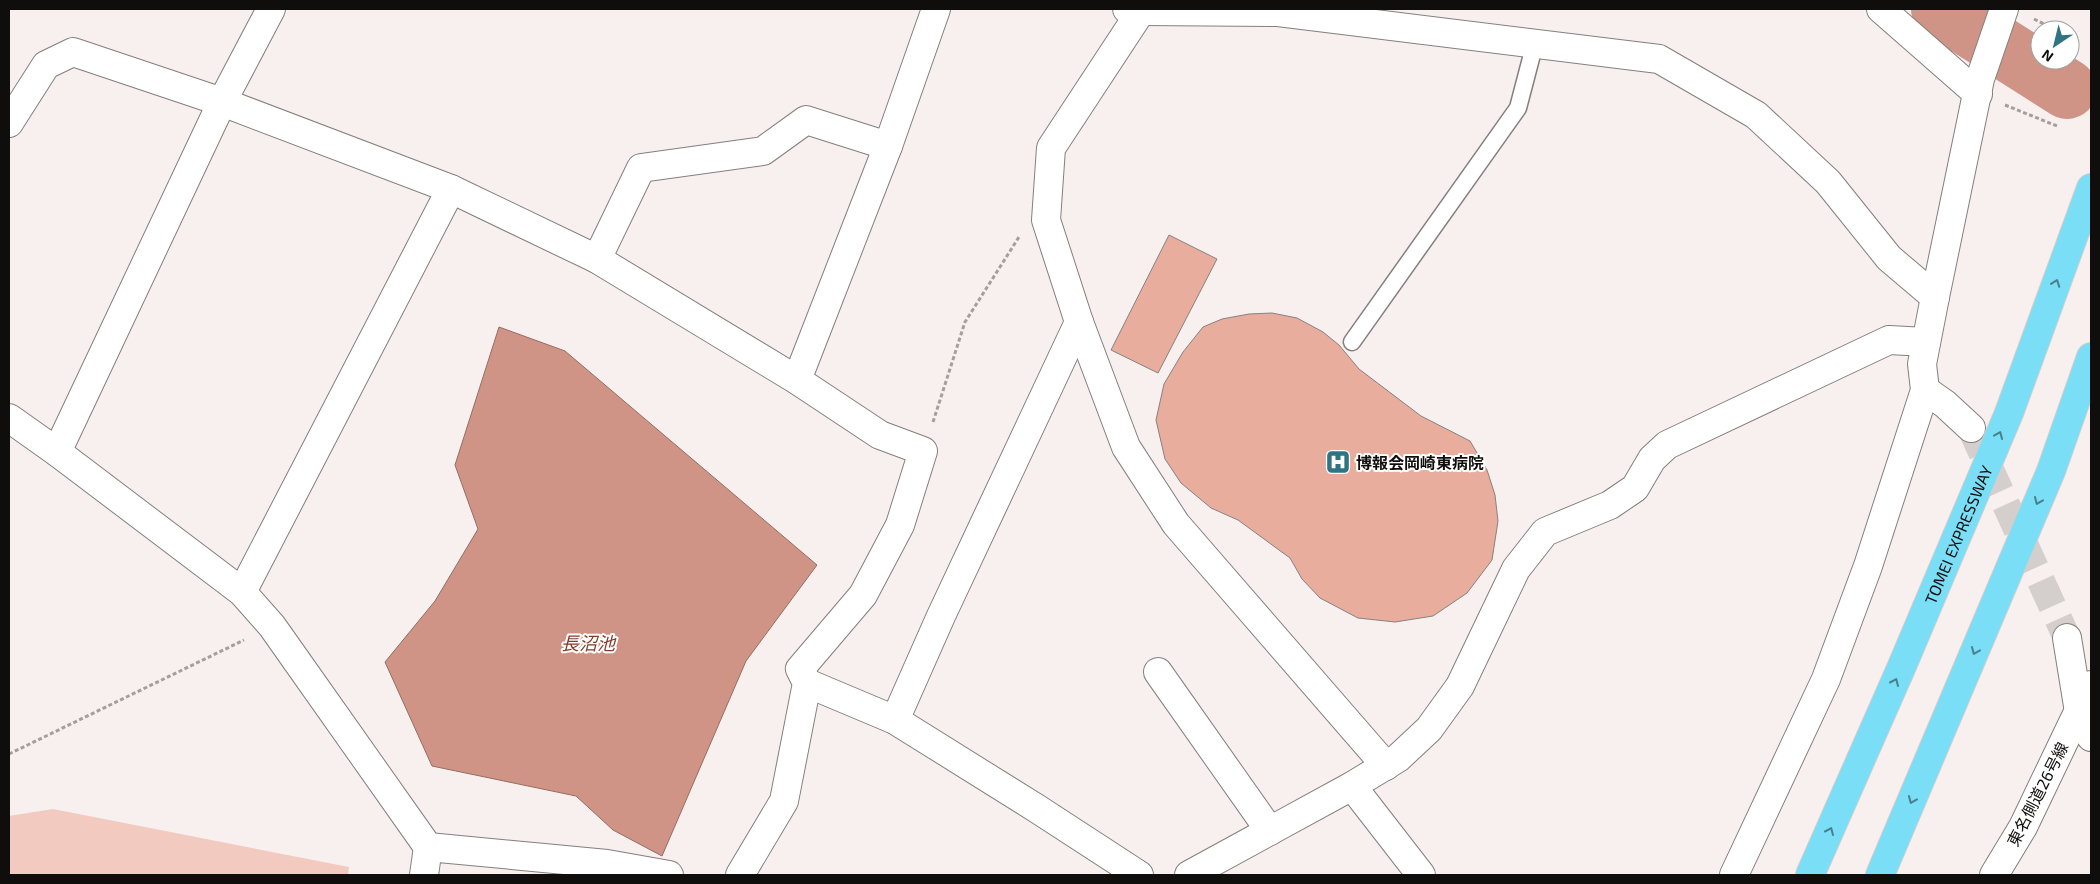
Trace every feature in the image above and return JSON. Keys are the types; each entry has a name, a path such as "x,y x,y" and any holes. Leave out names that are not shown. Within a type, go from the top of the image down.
{"highway":[{"name":"TOMEI EXPRESSWAY","path":"1810,875 1906,657 2009,413 2091,188"},
{"path":"2051,471 2091,356"},
{"path":"1880,875 2051,471 2091,382"}],"street":[{"path":"57,452 222,102 271,9"},
{"path":"797,380 888,146 936,9"},
{"path":"1880,9 1979,87"},
{"path":"1386,766 1176,524 1126,447 1079,322 1046,220 1051,148 1134,10 1279,10 1659,59 1756,114 1828,182 1889,258 1935,297"},
{"path":"1734,875 1826,679 1868,566 1925,390 1922,364 1935,297 1979,87 2001,17"},
{"path":"9,123 46,65 73,52 222,102 450,189 597,259 797,380 880,435 923,451 900,524 863,594 800,668 807,683 784,801 740,875"},
{"path":"597,259 641,168 763,151 806,120 888,146"},
{"path":"242,592 450,189"},
{"path":"895,720 941,616 1079,322"},
{"path":"1189,875 1386,766 1398,758 1429,729 1460,686 1516,569 1545,532 1610,505 1636,488 1652,459 1667,445 1889,340 1926,342"},
{"path":"1925,390 1945,404 1971,428"},
{"path":"9,418 242,592 272,626 428,847 424,875"},
{"path":"2067,638 2079,712 2091,737"},
{"path":"1158,672 1270,831"},
{"path":"807,683 895,720 1139,875"},
{"name":"東名側道26号線","path":"1994,875 2023,827 2091,685"},
{"path":"1352,786 1420,875"},
{"path":"428,847 604,869 669,875"}],"lane":[{"path":"1352,342 1518,108 1535,42"}],"path":[{"path":"1979,87 2058,126"},
{"path":"923,451 965,322 1020,236 1046,220"},
{"path":"9,754 272,626"}],"shaded area":[{"path":"53,809 349,867 348,875 9,875 9,816"}],"water":[{"name":"長沼池","path":"499,327 565,351 817,565 746,661 662,856 613,830 576,796 432,766 385,662 435,601 478,529 455,465"}],"building":[{"path":"1169,235 1217,259 1158,373 1111,350"},
{"path":"1272,313 1297,318 1323,332 1339,345 1359,369 1421,416 1470,441 1487,470 1495,495 1498,521 1492,560 1467,593 1433,616 1395,622 1358,618 1320,598 1302,579 1290,558 1238,520 1211,508 1181,483 1165,459 1156,420 1164,384 1183,352 1203,327 1222,319 1249,314"}],"waterway":[{"path":"1941,9 2067,89"}],"tunnel":[{"path":"1971,428 2067,638"}],"place":[{"name":"博報会岡崎東病院","path":"1338,462"}]}
